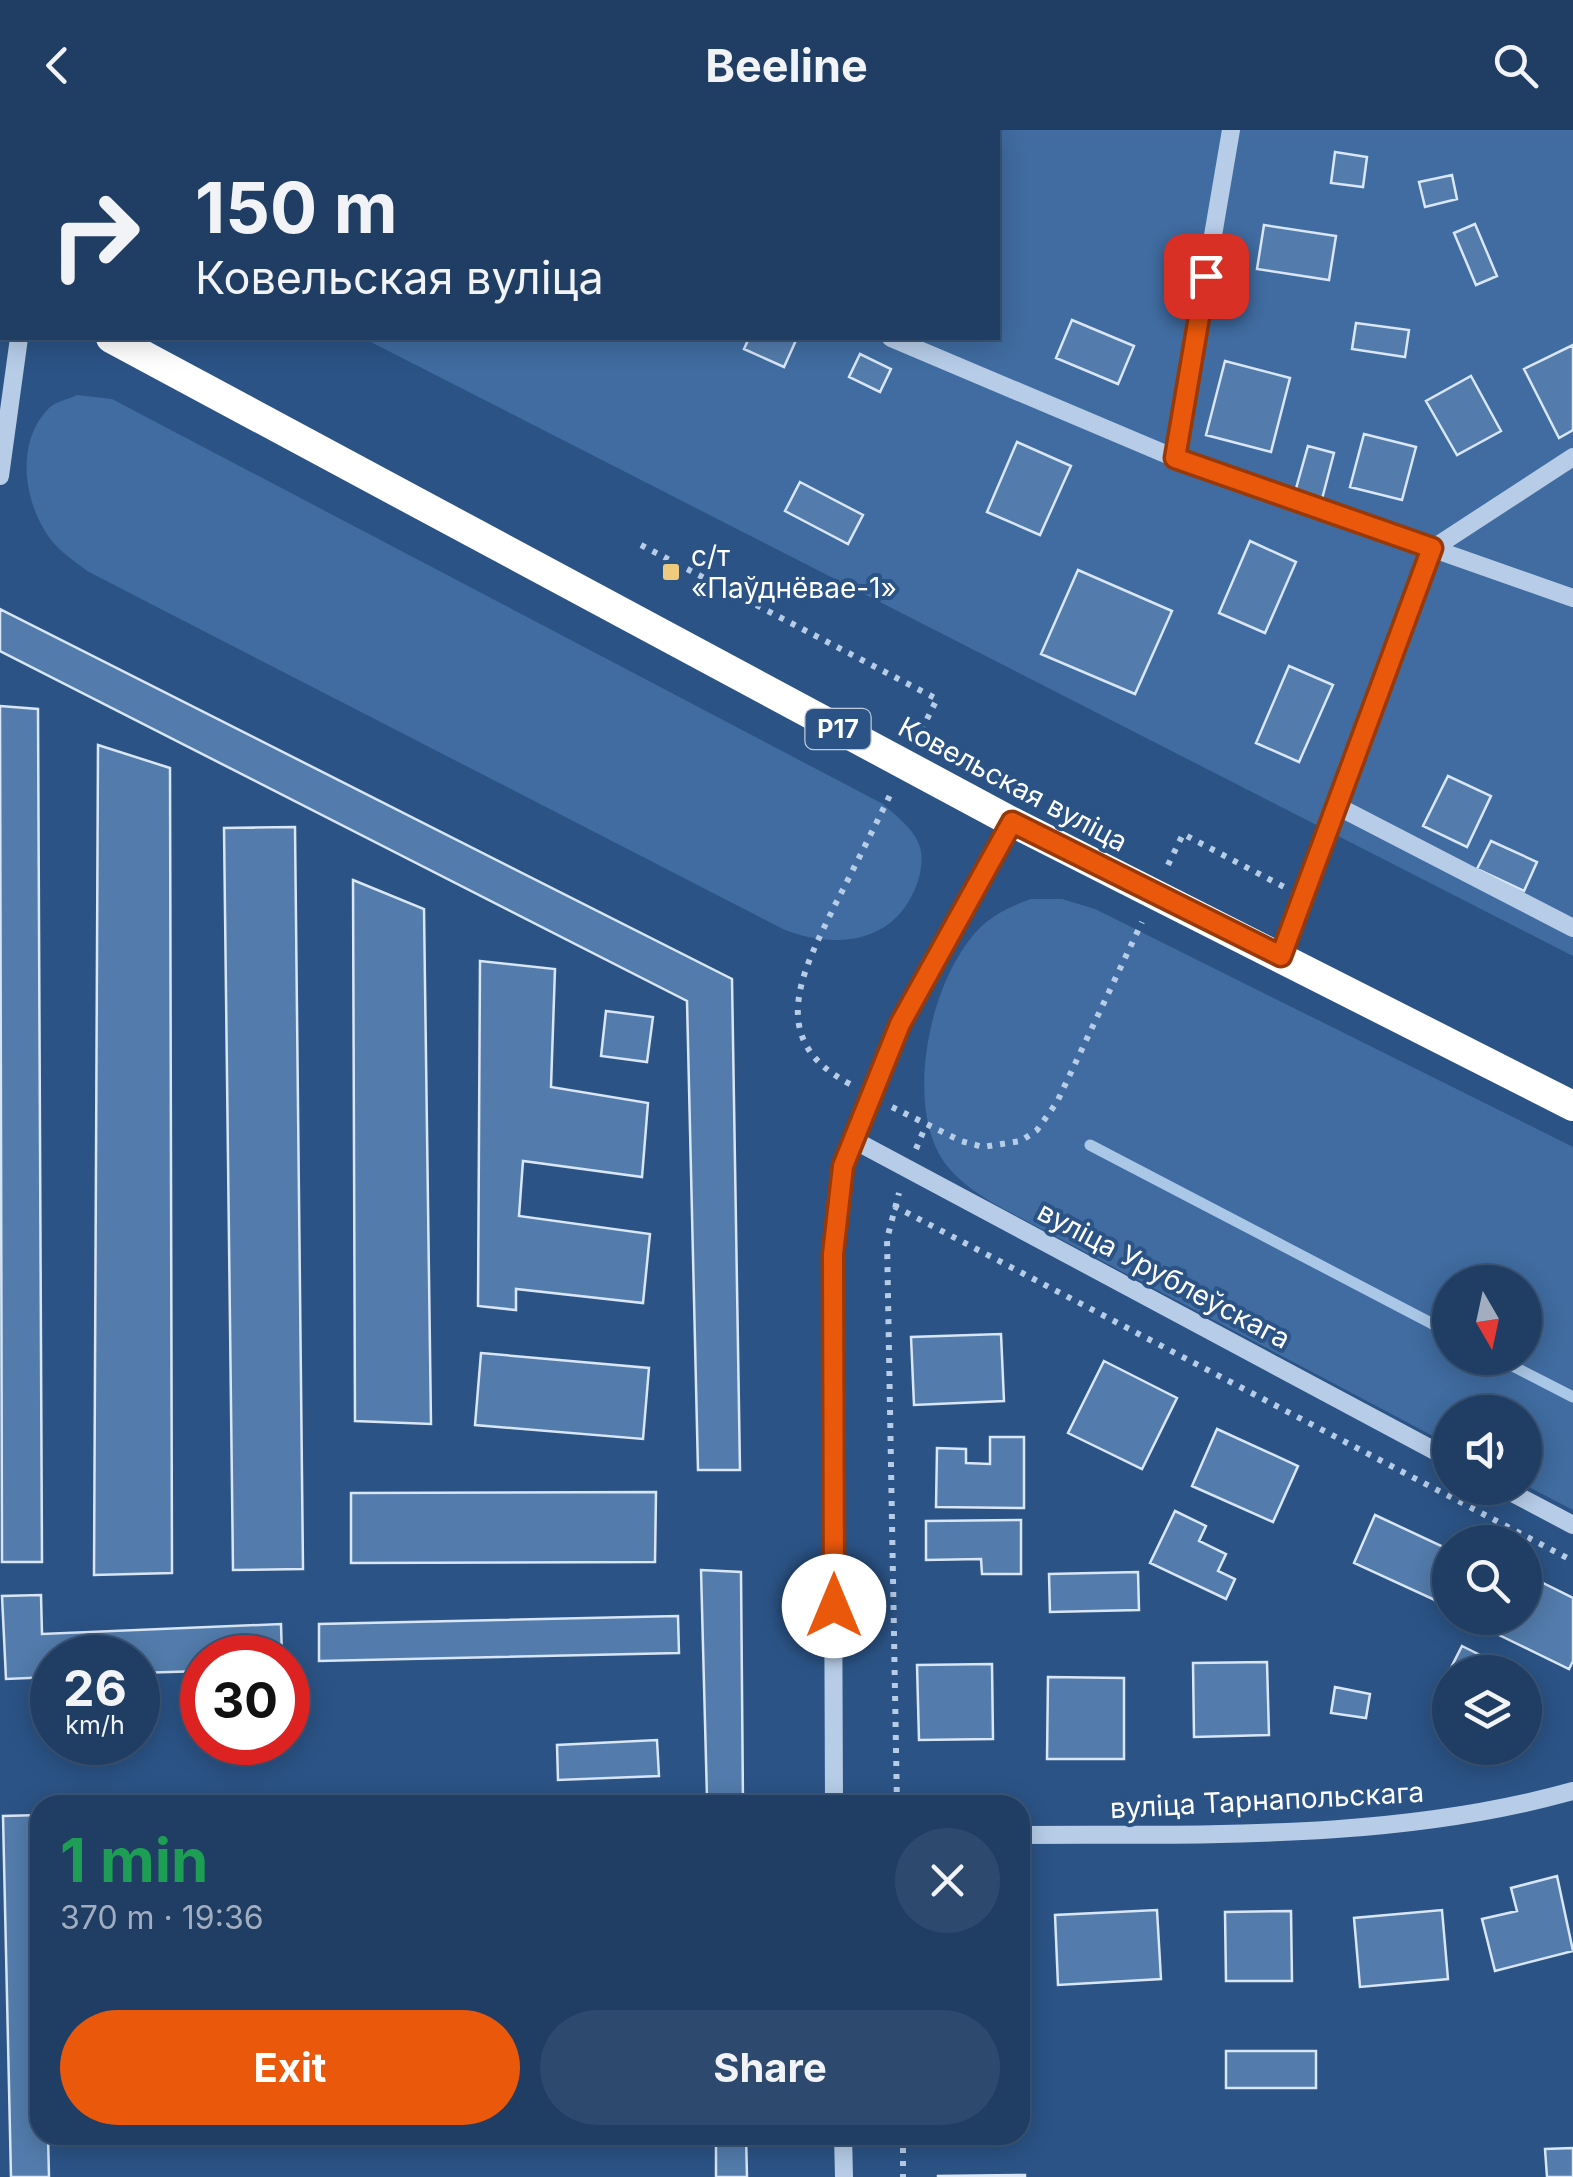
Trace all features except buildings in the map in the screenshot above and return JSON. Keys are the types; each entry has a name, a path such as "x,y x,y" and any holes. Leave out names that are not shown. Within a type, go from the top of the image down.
{"highway":[{"name":"Ковельская вуліца","path":"115,340 1012,822 1573,1106"}],"street":[{"path":"1175,458 1231,130"},
{"path":"0,476 19,340"},
{"path":"896,340 1175,458 1573,598"},
{"path":"1281,956 1300,895 1432,548 1573,458"},
{"path":"1335,805 1573,928"},
{"path":"834,1795 833,1254 837,1194 852,1139 900,1024 1012,822"},
{"name":"вуліца Урублеўскага","path":"852,1139 1432,1450"},
{"path":"1535,1505 1573,1525"},
{"name":"вуліца Тарнапольскага","path":"1030,1835 1245,1833 1374,1827 1488,1811 1573,1791"},
{"path":"842,2145 844,2177"}],"path":[{"path":"640,544 937,699 807,962 796,1004 802,1036 817,1063 926,1125 983,1147 1021,1141 1037,1130 1058,1102 1183,834 1300,895"},
{"path":"897,1795 887,1239 894,1206 926,1125"},
{"path":"894,1206 1573,1561"},
{"path":"902,2145 903,2177"}],"shaded area":[{"path":"1000,130 1573,130 1573,956 367,340 1000,340"},
{"path":"77,395 112,399 883,804 908,827 921,849 919,878 905,907 877,931 860,937 823,939 785,930 87,571 51,540 34,509 27,474 27,456 38,422 52,406"},
{"path":"1031,899 1062,899 1095,909 1573,1147 1573,1510 1542,1494 1542,1395 1432,1395 1432,1435 1000,1207 957,1177 938,1152 929,1126 925,1065 930,1032 951,970 966,944 984,924"}],"waterway":[{"path":"1090,1145 1432,1324"},
{"path":"1530,1375 1573,1397"}],"place":[{"name":"с/т «Паўднёвае-1»","path":"671,572"}],"route":[{"path":"834,1606 833,1254 843,1166 900,1024 1012,822 1281,956 1300,895 1432,548 1175,458 1206,276"}]}
